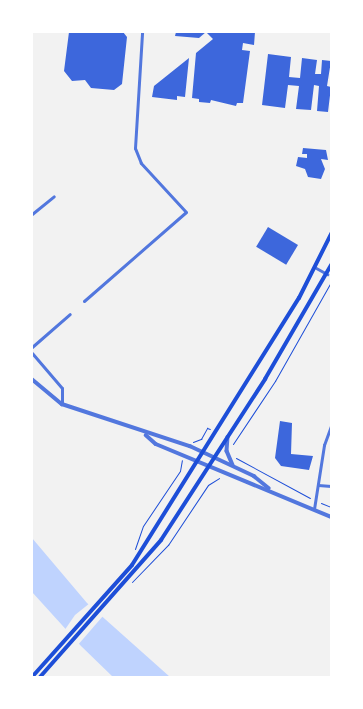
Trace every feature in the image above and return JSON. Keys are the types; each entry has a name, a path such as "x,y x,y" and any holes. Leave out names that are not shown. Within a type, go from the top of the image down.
{"main road":[{"path":"32,677 132,565 203,452 216,434 316,268 331,234"},
{"path":"40,677 161,540 208,466 228,439 331,265"}],"street":[{"path":"84,301 186,212 144,168 135,148 142,32"},
{"path":"32,214 54,196"},
{"path":"316,268 327,274"},
{"path":"32,347 70,314"},
{"path":"32,353 62,388 62,404"},
{"path":"32,379 62,404 145,434 203,452 234,466 269,488"},
{"path":"314,509 331,426"},
{"path":"145,434 156,444 198,460 208,466 269,488 331,517"},
{"path":"228,439 228,455 234,466"},
{"path":"318,485 331,486"}],"path":[{"path":"232,449 233,444 258,402 275,380 331,282"},
{"path":"193,442 199,440 207,428 216,434"},
{"path":"228,439 233,444"},
{"path":"233,455 247,466 331,507"},
{"path":"132,555 143,526 180,471 182,462"},
{"path":"128,585 168,546 210,482 219,478"}],"water":[{"path":"32,538 87,603 170,677 113,677 81,646 32,592"}],"pier":[{"path":"90,603 103,616 77,646 64,631 75,615"}],"building":[{"path":"69,32 123,32 127,37 122,84 114,90 91,88 85,80 72,81 64,71"},
{"path":"176,32 206,32 199,38 175,36"},
{"path":"206,32 255,32 254,45 243,43 242,50 250,51 243,103 237,103 236,106 211,100 210,103 199,102 199,99 192,98 196,53 213,39"},
{"path":"268,54 291,57 289,77 300,78 302,58 317,60 315,74 321,74 322,60 331,61 327,86 331,87 328,112 317,111 319,86 314,85 311,110 296,109 299,86 288,85 285,108 262,105"},
{"path":"189,58 185,97 177,96 177,100 152,97 154,86"},
{"path":"303,148 326,150 328,160 321,159 325,169 321,179 308,177 305,169 296,166 298,157 307,158 307,154 302,154"},
{"path":"268,227 298,245 286,265 256,247"},
{"path":"280,421 292,423 291,454 313,456 309,470 281,466 275,458"}]}
